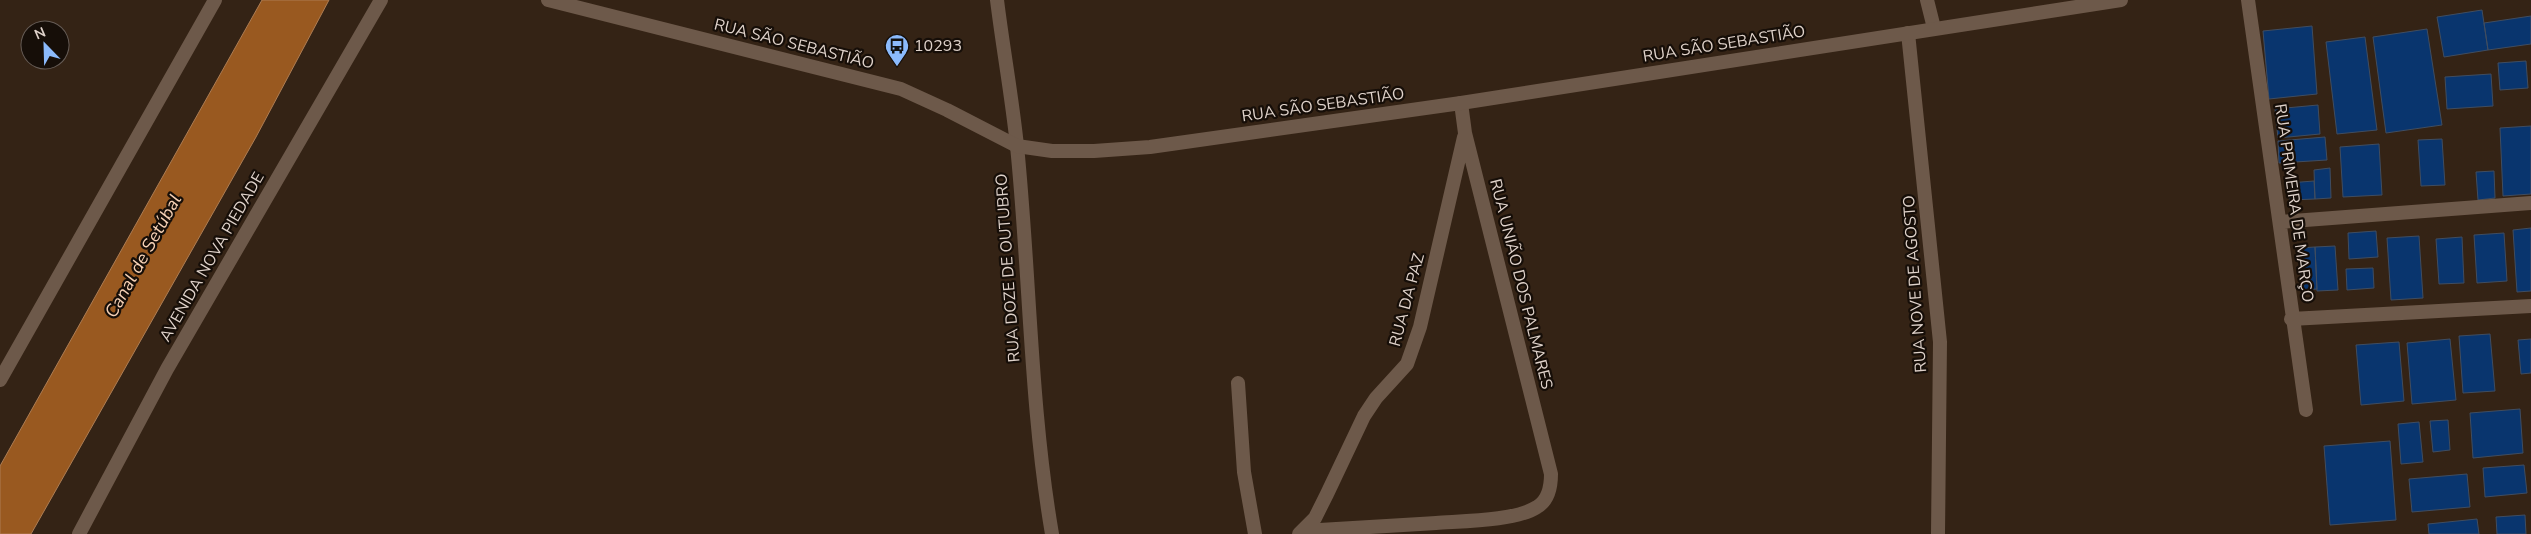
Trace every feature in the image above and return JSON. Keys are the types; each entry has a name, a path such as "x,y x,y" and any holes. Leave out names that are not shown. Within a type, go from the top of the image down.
{"street":[{"path":"0,380 215,0"},
{"name":"AVENIDA NOVA PIEDADE","path":"79,534 167,369 380,0"},
{"name":"RUA SÃO SEBASTIÃO","path":"548,0 901,89 1017,146 1052,151 1094,151 1150,147 1461,103 2121,0"},
{"name":"RUA DOZE DE OUTUBRO","path":"997,0 1017,146 1029,326 1046,496 1052,534"},
{"path":"1927,0 1934,28"},
{"name":"RUA PRIMEIRA DE MARÇO","path":"2248,0 2306,410"},
{"name":"RUA NOVE DE AGOSTO","path":"1908,33 1940,342 1938,534"},
{"name":"RUA UNIÃO DOS PALMARES","path":"1301,533 1488,520 1524,513 1538,507 1546,499 1551,488 1552,474 1465,134 1461,103"},
{"name":"RUA DA PAZ","path":"1301,533 1315,518 1328,494 1364,416 1376,398 1407,364 1420,327 1465,134"},
{"path":"2280,222 2531,203"},
{"path":"2292,319 2531,306"},
{"path":"1238,383 1244,472 1255,534"}],"water":[{"name":"Canal de Setúbal","path":"262,0 329,0 256,137 31,534 0,534 0,466"}],"building":[{"path":"2482,10 2488,50 2444,57 2437,17"},
{"path":"2531,16 2531,44 2488,50 2484,23"},
{"path":"2312,26 2317,94 2269,99 2263,31"},
{"path":"2427,29 2442,125 2386,133 2373,37"},
{"path":"2365,37 2377,130 2337,134 2326,42"},
{"path":"2526,61 2528,88 2500,90 2498,63"},
{"path":"2491,74 2493,106 2447,109 2445,77"},
{"path":"2318,105 2320,134 2278,138 2275,109"},
{"path":"2531,126 2531,194 2503,196 2500,128"},
{"path":"2325,137 2327,160 2279,163 2278,141"},
{"path":"2442,139 2445,185 2421,186 2418,140"},
{"path":"2379,144 2382,195 2343,197 2340,147"},
{"path":"2330,168 2331,198 2315,199 2314,170"},
{"path":"2494,171 2495,198 2478,200 2476,172"},
{"path":"2314,181 2315,199 2290,200 2288,183"},
{"path":"2531,228 2531,291 2517,292 2513,230"},
{"path":"2376,231 2378,257 2349,259 2348,233"},
{"path":"2504,233 2507,281 2477,283 2474,235"},
{"path":"2419,236 2423,298 2391,300 2387,238"},
{"path":"2462,237 2464,283 2439,284 2436,239"},
{"path":"2335,246 2338,290 2317,291 2315,247"},
{"path":"2315,247 2317,289 2302,290 2299,248"},
{"path":"2373,268 2374,288 2347,290 2346,269"},
{"path":"2490,334 2495,391 2463,393 2459,336"},
{"path":"2450,339 2456,400 2412,404 2407,343"},
{"path":"2531,339 2531,373 2521,374 2518,340"},
{"path":"2399,342 2404,401 2361,405 2356,345"},
{"path":"2520,409 2523,453 2473,458 2470,413"},
{"path":"2448,420 2450,450 2433,452 2430,421"},
{"path":"2419,422 2423,462 2401,464 2398,424"},
{"path":"2390,441 2396,520 2330,525 2324,446"},
{"path":"2524,465 2527,493 2485,497 2483,468"},
{"path":"2467,474 2470,507 2412,512 2409,479"},
{"path":"2525,515 2526,534 2497,534 2496,517"},
{"path":"2477,519 2479,534 2429,534 2428,524"}],"place":[{"name":"10293","path":"897,67"}]}
